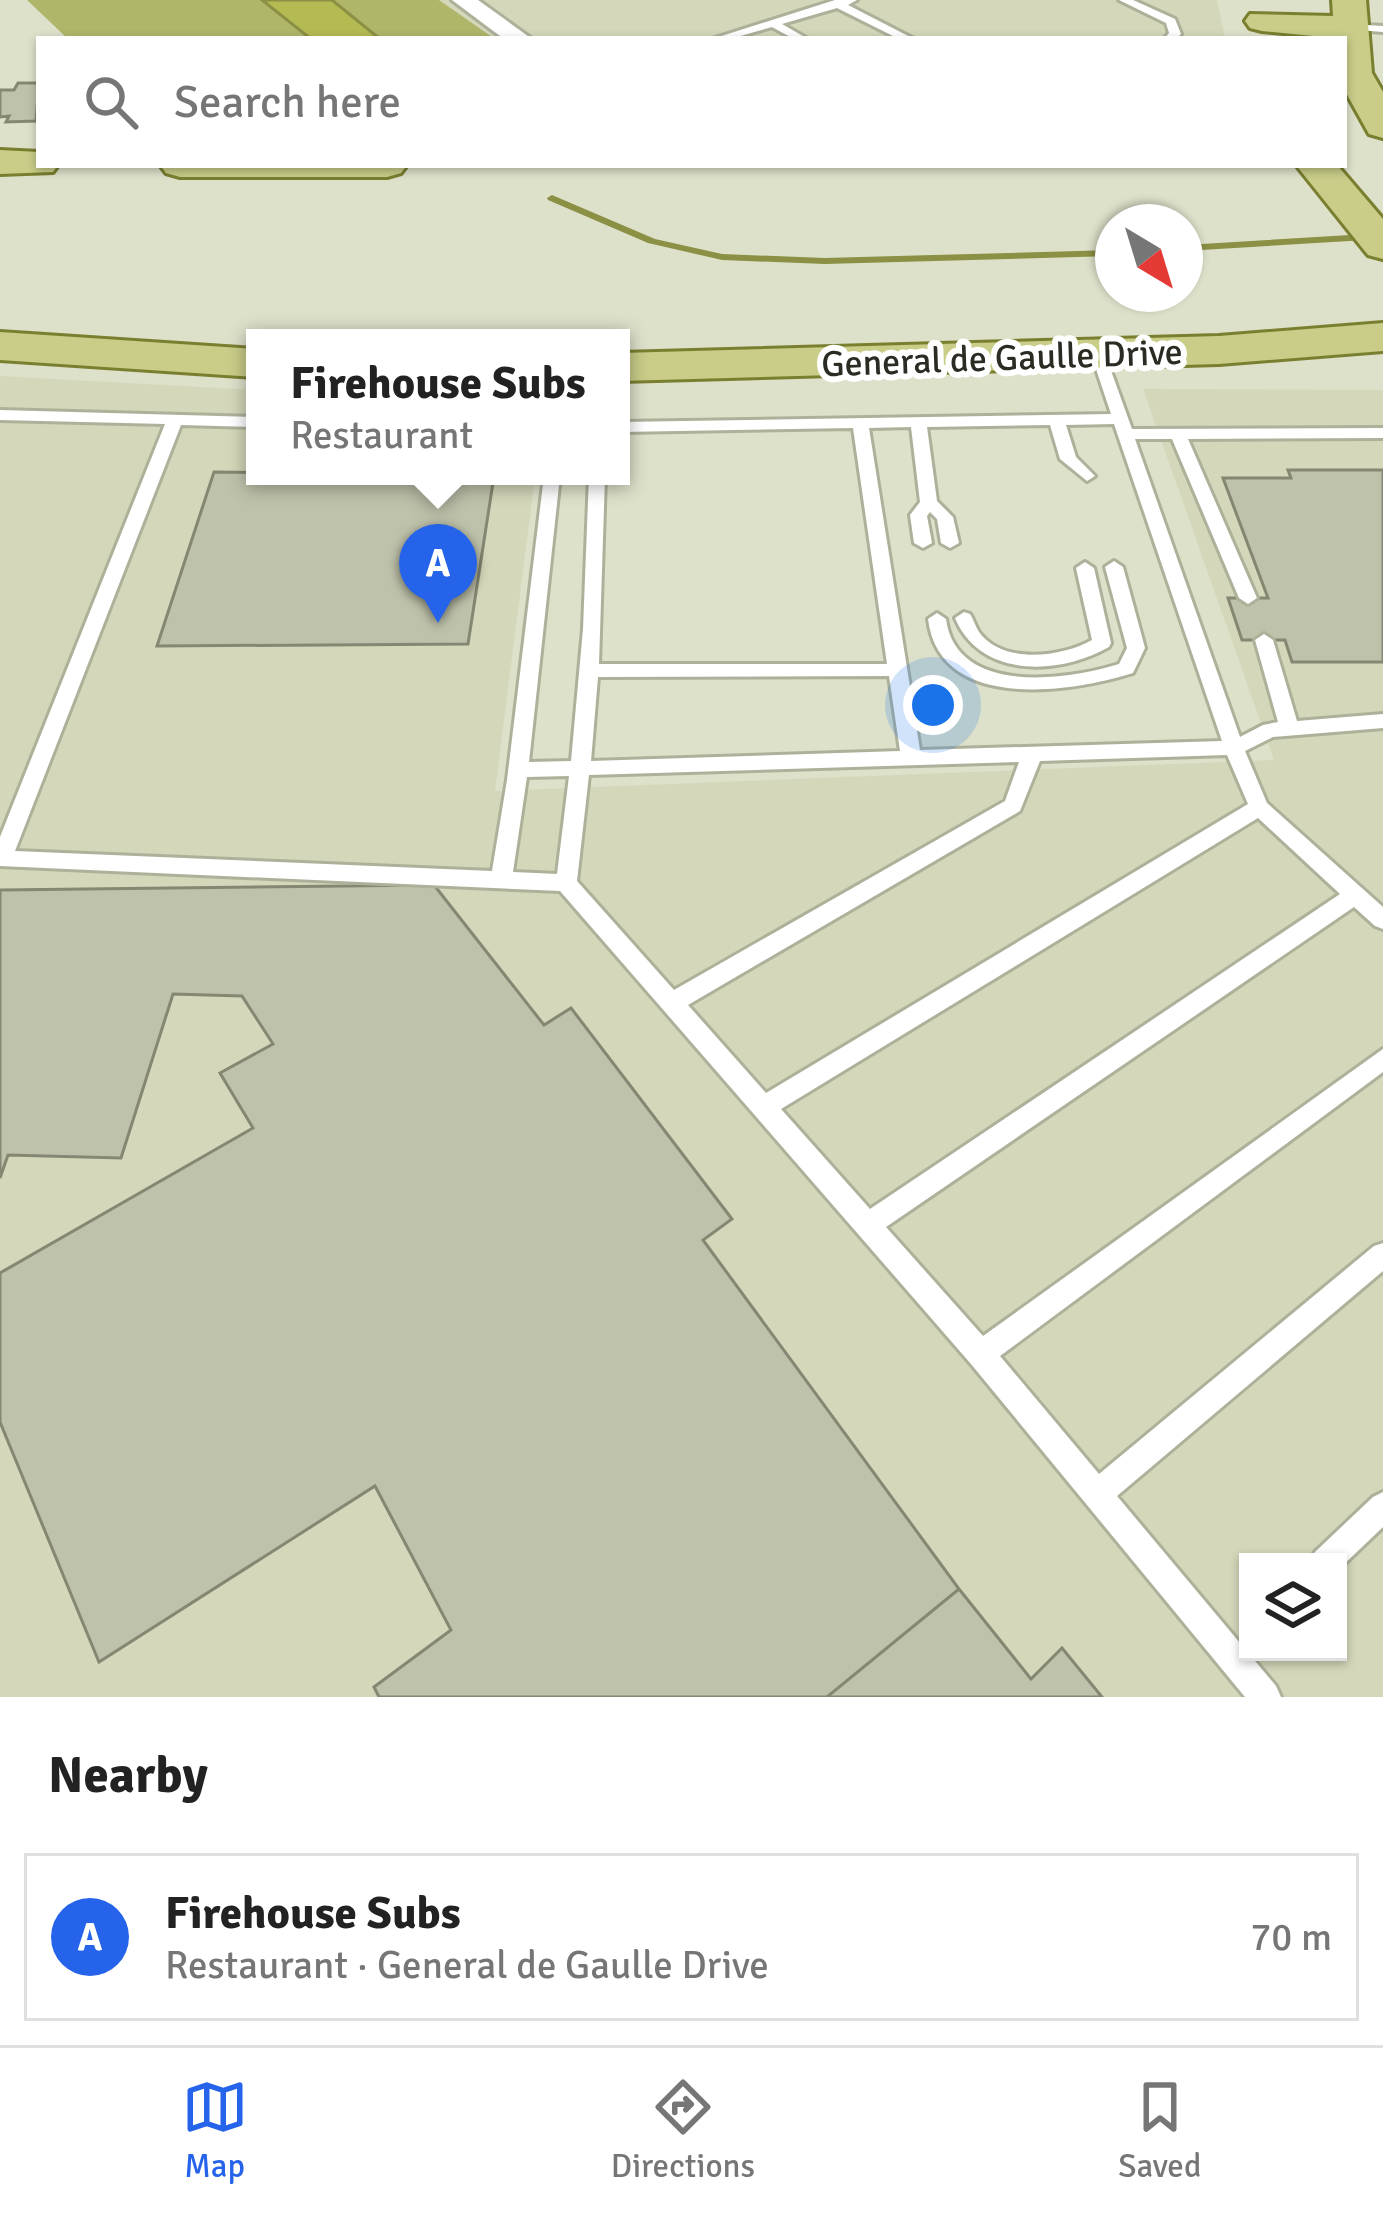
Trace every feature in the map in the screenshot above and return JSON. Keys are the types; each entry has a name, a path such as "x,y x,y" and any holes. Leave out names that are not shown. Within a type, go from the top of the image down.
{"main road":[{"path":"1264,20 1352,14 1354,73 1383,126"},
{"path":"1347,147 1383,147"},
{"path":"0,162 36,164"},
{"path":"1318,168 1383,246"},
{"name":"General de Gaulle Drive","path":"630,367 1098,354 1383,337"},
{"path":"0,346 246,362"}],"street":[{"path":"463,0 516,36"}],"lane":[{"path":"728,36 852,0"},
{"path":"1124,0 1171,21 1173,36"},
{"path":"834,2 902,36"},
{"path":"773,23 797,36"},
{"path":"1098,354 1234,748 1259,807 1383,920"},
{"path":"0,415 246,422"},
{"path":"176,419 1,858 566,883 981,1354 1096,1494 1238,1644 1265,1697"},
{"path":"1057,420 1064,467 1087,476"},
{"path":"630,428 1057,420 1178,434 1383,433"},
{"path":"918,422 929,503 945,517 950,543"},
{"path":"860,423 910,758"},
{"path":"1178,434 1248,598"},
{"path":"501,880 520,770 530,632 551,485"},
{"path":"566,883 590,670 597,485"},
{"path":"923,543 918,514 929,503"},
{"path":"937,619 942,646 960,662 990,675 1039,686 1098,679 1126,668 1136,647 1114,567"},
{"path":"964,618 967,631 987,651 1054,661 1084,657 1102,643 1085,568"},
{"path":"1264,640 1289,727"},
{"path":"590,670 897,670"},
{"path":"520,770 1234,748 1270,730 1383,721"},
{"path":"672,1004 1013,806 1032,755"},
{"path":"763,1107 1259,807"},
{"path":"867,1225 1355,896"},
{"path":"981,1354 1383,1059"},
{"path":"1096,1494 1383,1256"},
{"path":"1334,1553 1383,1507"}],"shaded area":[{"path":"27,0 262,0 307,36 65,36"},
{"path":"262,0 332,0 376,36 307,36"},
{"path":"332,0 439,0 491,36 376,36"},
{"path":"439,0 1217,0 1224,36 491,36"},
{"path":"0,376 246,390 246,485 534,485 495,791 1274,760 1143,389 1383,390 1383,1697 0,1697"}],"building":[{"path":"18,83 36,83 36,121 6,122 9,116 0,117 0,90 14,90"},
{"path":"1288,470 1383,470 1383,662 1292,662 1285,640 1242,640 1228,598 1268,598 1223,478 1291,478"},
{"path":"214,472 246,472 246,485 493,485 468,644 157,646"},
{"path":"434,885 544,1025 571,1008 732,1219 703,1240 959,1589 827,1697 379,1697 374,1687 451,1630 375,1486 99,1662 0,1422 0,1273 253,1128 220,1073 273,1044 242,996 173,994 121,1158 8,1155 0,1178 0,890"},
{"path":"959,1589 1031,1679 1062,1648 1102,1697 827,1697"}],"waterway":[{"path":"552,198 652,241 722,257 825,261 1095,254"},
{"path":"1203,247 1383,236"}],"place":[{"name":"Firehouse Subs","path":"438,623"}]}
